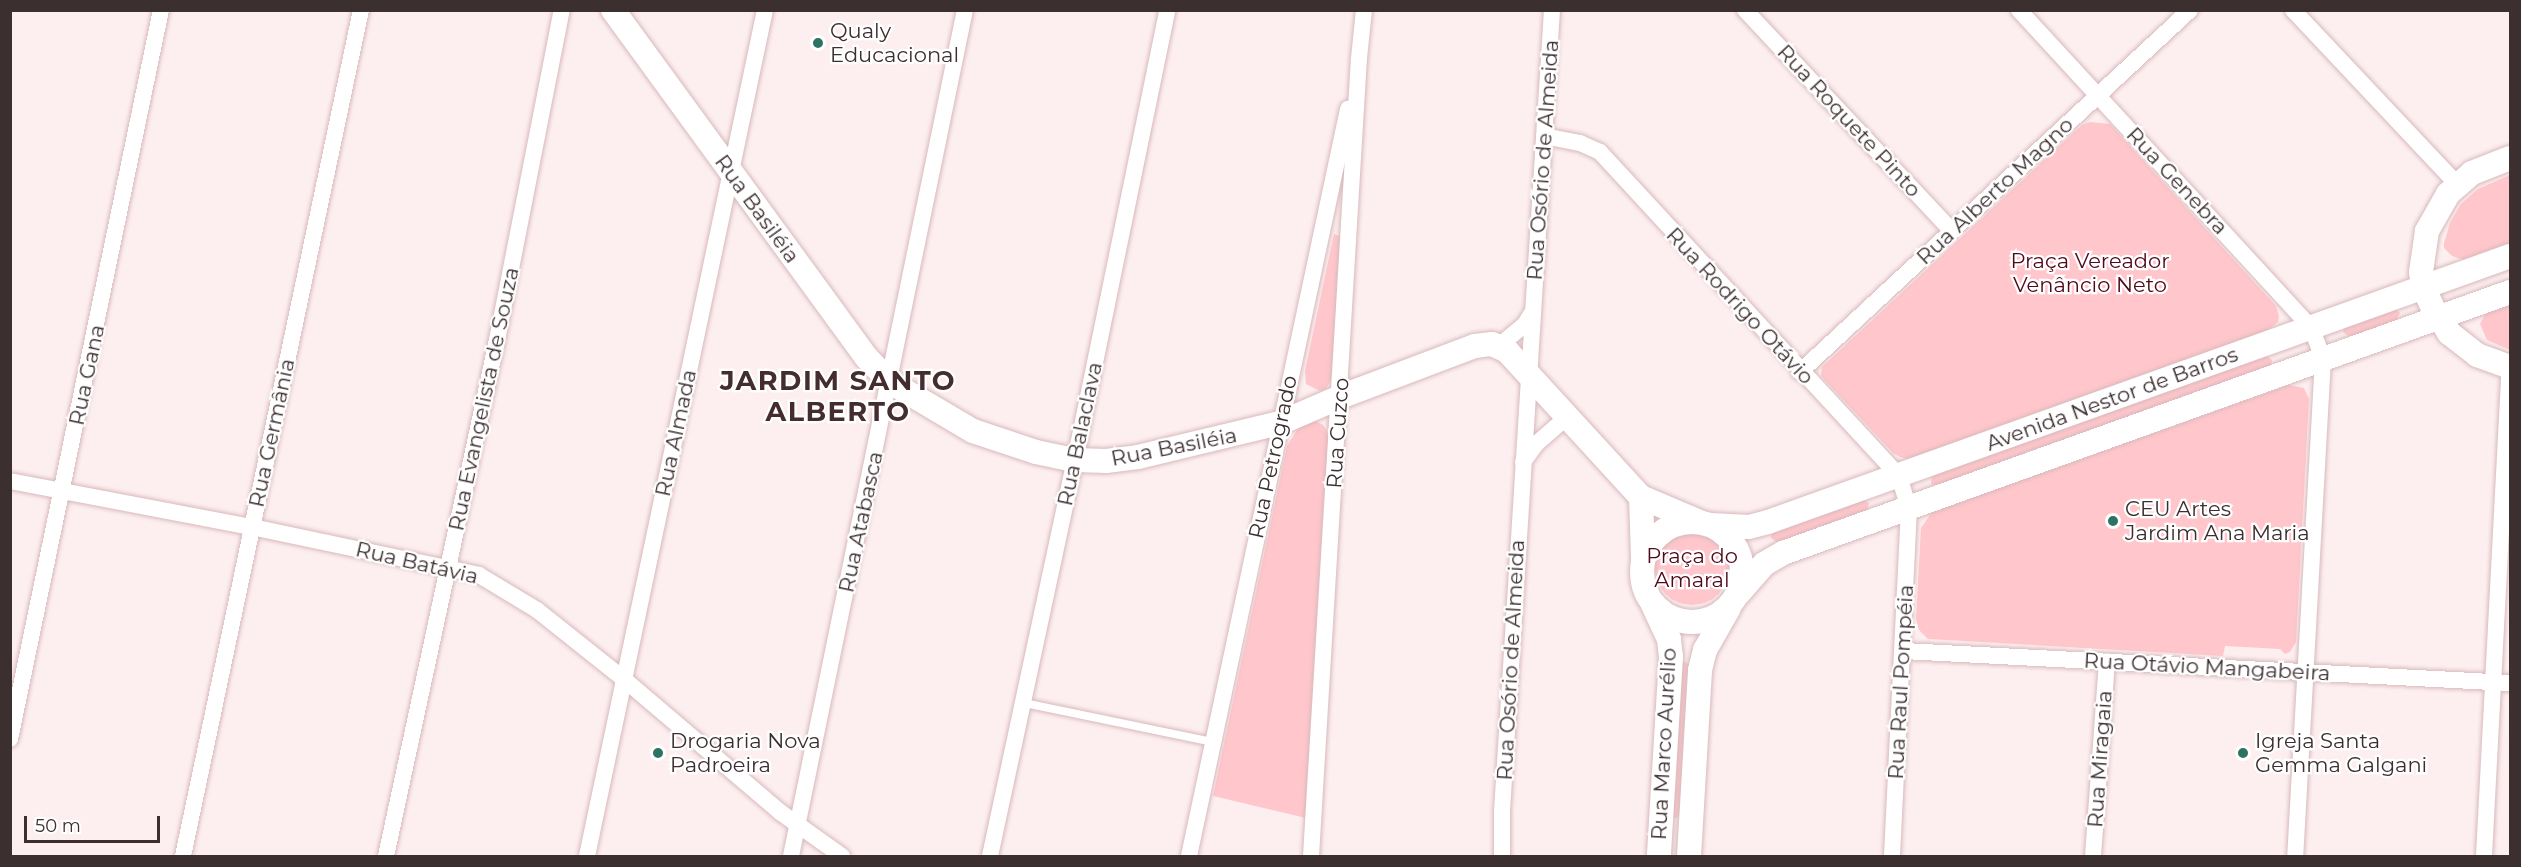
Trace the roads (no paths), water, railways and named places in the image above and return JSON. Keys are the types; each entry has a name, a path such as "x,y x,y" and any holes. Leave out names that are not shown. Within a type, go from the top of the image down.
{"street":[{"name":"Rua Gana","path":"10,739 161,10"},
{"name":"Rua Germânia","path":"183,856 361,10"},
{"name":"Rua Evangelista de Souza","path":"386,856 449,569 562,10"},
{"name":"Rua Basiléia","path":"613,10 848,334 890,382 973,431 1024,448 1075,460 1106,461 1138,457 1280,423 1340,397 1475,346 1484,344 1499,346"},
{"name":"Rua Almada","path":"587,856 765,10"},
{"name":"Rua Atabasca","path":"791,856 965,10"},
{"name":"Rua Balaclava","path":"990,856 1075,460 1167,10"},
{"name":"Rua Cuzco","path":"1311,856 1359,58 1364,10"},
{"name":"Rua Osório de Almeida","path":"1502,856 1502,811 1523,463 1531,378 1533,310 1552,10"},
{"name":"Rua Roquete Pinto","path":"1745,10 1952,231"},
{"name":"Rua Genebra","path":"2019,10 2312,327 2323,359"},
{"name":"Rua Alberto Magno","path":"1800,372 2190,10"},
{"path":"2293,10 2457,184"},
{"name":"Rua Petrogrado","path":"1189,856 1359,58"},
{"name":"Rua Rodrigo Otávio","path":"1544,136 1580,142 1600,153 1800,372 1899,476 1910,508"},
{"path":"2484,856 2502,683 2510,367 2493,362 2469,350 2438,319 2423,286 2421,258 2427,231 2439,206 2457,184 2487,165 2511,158"},
{"name":"Avenida Nestor de Barros","path":"1705,524 1759,526 2511,256"},
{"name":"Avenida Nestor de Barros","path":"1735,599 1764,564 1783,553 2511,292"},
{"name":"Rua Osório de Almeida","path":"1499,346 1525,324 1533,310"},
{"path":"1499,346 1641,497 1705,524 1728,537 1739,553 1743,573 1735,599 1713,618 1689,622 1667,616 1650,601 1642,578 1641,497"},
{"path":"2295,856 2323,359"},
{"path":"1523,463 1536,444 1566,418"},
{"name":"Rua Batávia","path":"10,481 252,527 479,575 506,589 625,680 780,812 842,856"},
{"name":"Rua Raul Pompéia","path":"1892,856 1910,508"},
{"path":"1643,561 1652,541 1668,527 1689,522 1705,524"},
{"name":"Rua Marco Aurélio","path":"1690,848 1700,670 1705,650 1735,599"},
{"name":"Rua Marco Aurélio","path":"1650,601 1669,639 1671,657 1659,847"},
{"name":"Rua Otávio Mangabeira","path":"1904,651 2502,683"},
{"name":"Rua Miragaia","path":"2093,856 2107,662"},
{"path":"1659,847 1690,848"}],"lane":[{"path":"1024,703 1213,742"}],"place":[{"name":"Qualy Educacional","path":"818,43"},
{"name":"CEU Artes Jardim Ana Maria","path":"2113,521"},
{"name":"Drogaria Nova Padroeira","path":"658,753"},
{"name":"Igreja Santa Gemma Galgani","path":"2243,753"}],"district":[{"name":"JARDIM SANTO ALBERTO","path":"838,396"}],"park label":[{"name":"Praça Vereador Venâncio Neto","path":"2090,273"},
{"name":"Praça do Amaral","path":"1692,568"}]}
